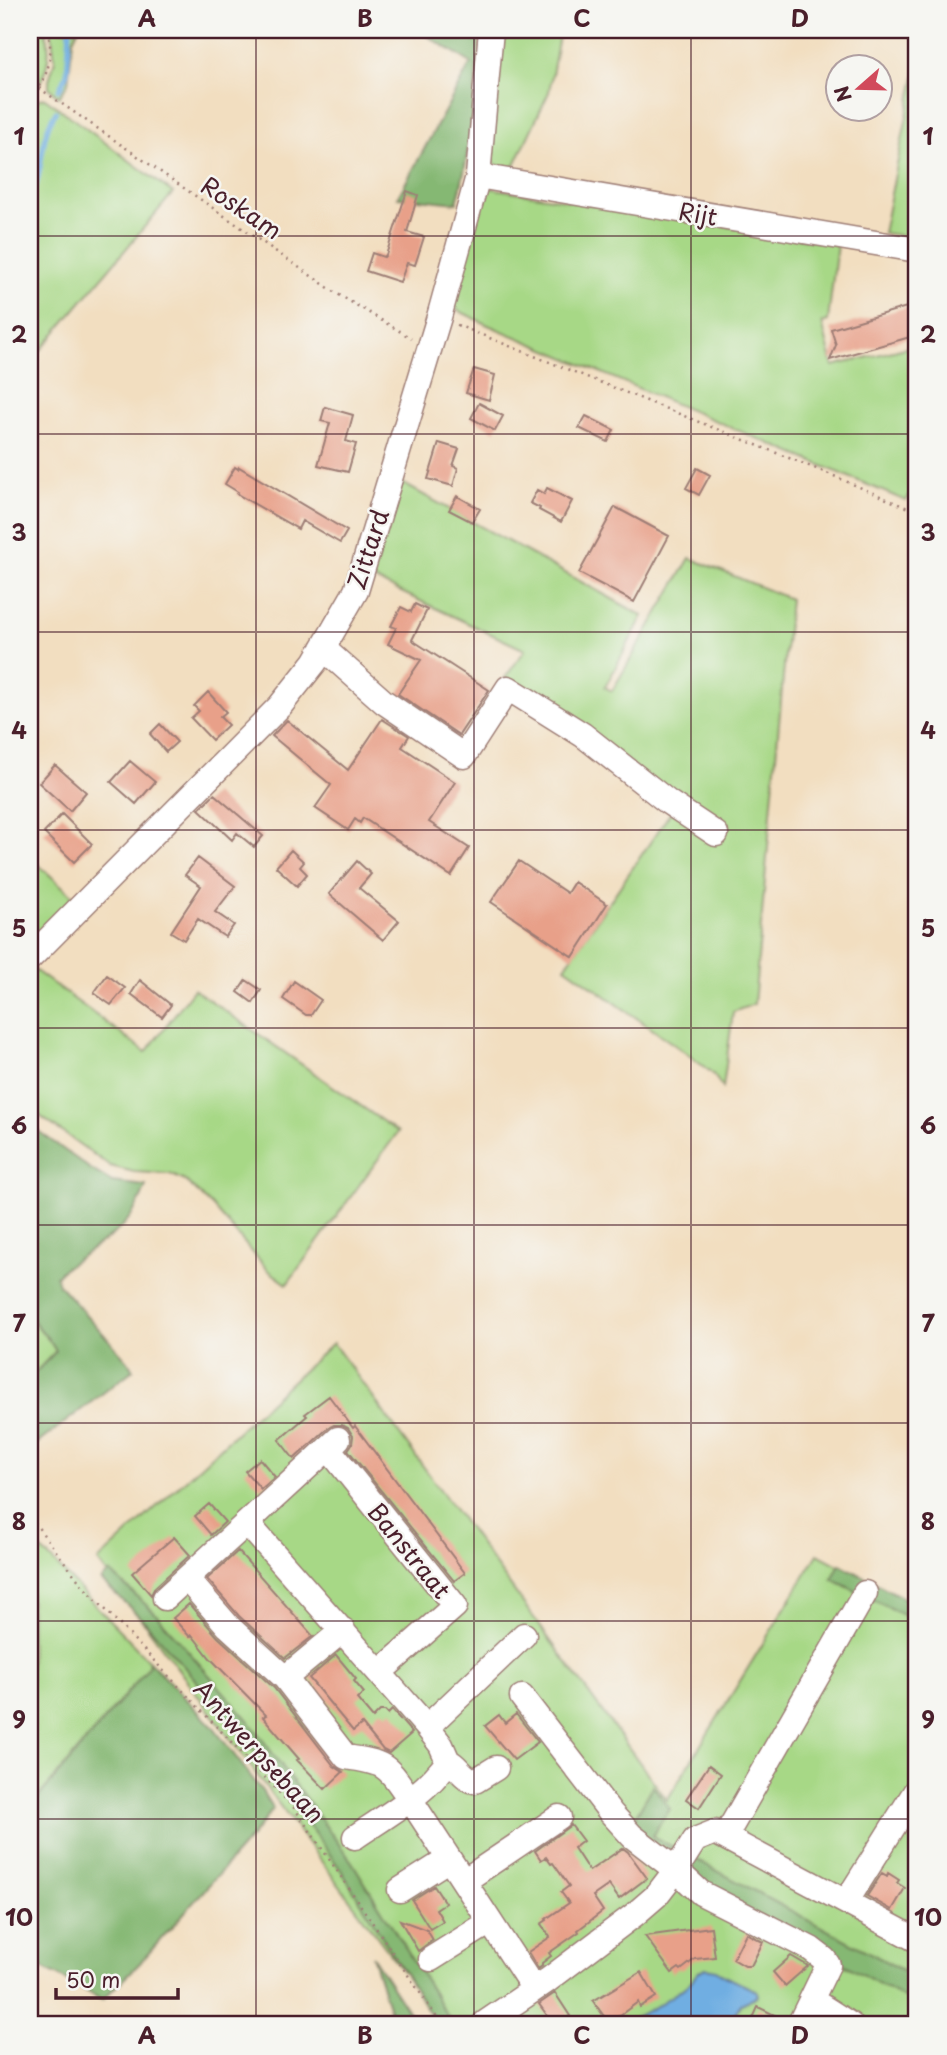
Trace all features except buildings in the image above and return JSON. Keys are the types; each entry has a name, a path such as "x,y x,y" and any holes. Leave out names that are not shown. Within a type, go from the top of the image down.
{"street":[{"name":"Zittard","path":"30,958 280,706 315,662 356,591 439,317 478,176 491,30"},
{"name":"Rijt","path":"478,176 917,250"},
{"path":"323,648 384,702 464,756 508,688 583,735 668,802 716,834"},
{"name":"Banstraat","path":"165,1598 333,1443 455,1606 380,1672"},
{"path":"247,1523 380,1672 441,1745 449,1761 454,1763 467,1779 475,1781 496,1768"},
{"path":"187,1579 228,1626 285,1678 346,1757 377,1762 388,1769 534,1989"},
{"path":"725,1837 864,1593"},
{"path":"285,1678 343,1630"},
{"path":"427,1727 524,1635"},
{"path":"522,1697 611,1813 632,1836 701,1893 811,1949 824,1959 828,1965 799,2025"},
{"path":"355,1837 410,1799 442,1771 449,1761"},
{"path":"846,1902 917,1789"},
{"path":"464,1881 559,1817"},
{"path":"485,2025 634,1915 656,1896 695,1840 715,1832 917,1940"},
{"path":"400,1890 449,1859"},
{"path":"431,1959 490,1922"},
{"path":"811,2000 851,2025"}],"path":[{"path":"30,97 39,88 50,61 51,47 47,30"},
{"name":"Roskam","path":"39,88 336,293 428,349"},
{"path":"439,317 917,512"},
{"name":"Antwerpsebaan","path":"30,1517 83,1586 295,1809 442,2025"},
{"path":"30,1530 35,1524"}],"green space":[{"path":"33,30 45,30 48,56 41,81 30,95 30,76 37,55"},
{"path":"51,30 78,30 73,40 68,83 59,97 49,88 55,60"},
{"path":"418,30 480,30 470,139 457,203 398,197 471,63"},
{"path":"500,30 560,30 549,92 512,171 495,164 491,157"},
{"path":"917,67 917,238 883,233"},
{"path":"45,98 173,193 30,363 30,104"},
{"path":"490,188 837,244 828,321 822,323 833,366 917,345 917,485 906,501 455,309 453,306 483,191"},
{"path":"402,483 643,616 605,687 612,691 690,558 790,599 754,1004 733,1012 723,1088 712,1073 690,1056 565,967 677,803 505,678 525,650 371,578"},
{"path":"30,857 75,898 30,941"},
{"path":"33,969 146,1052 194,989 398,1132 287,1284 268,1270 213,1207 187,1182 170,1174 134,1172 110,1166 30,1109 30,972"},
{"path":"30,1125 112,1182 146,1186 135,1210 121,1227 56,1276 59,1285 128,1361 133,1370 30,1449 30,1378 56,1351 30,1317"},
{"path":"30,1317 56,1351 30,1378"},
{"path":"333,1343 667,1800 818,1554 917,1607 917,2025 443,2025 98,1561"},
{"path":"31,1542 47,1555 149,1661 148,1667 138,1680 30,1807"},
{"path":"840,1564 917,1605 917,1622 832,1579"},
{"path":"110,1572 156,1614 249,1721 352,1862 453,2025 437,2025 341,1870 239,1730 146,1623 101,1580"},
{"path":"149,1661 212,1726 273,1809 140,1963 102,2000 30,1961 30,1807 138,1680 148,1667"},
{"path":"653,1786 670,1809 652,1836 917,1978 917,2005 693,1880 629,1827"},
{"path":"372,1956 417,2025 394,2025"}],"water":[{"path":"706,1968 716,1970 757,1991 758,1996 741,2004 727,2025 621,2025 670,1997"}],"waterway":[{"path":"59,90 67,73 70,30"},
{"path":"30,199 38,178 46,132 56,112"}]}
